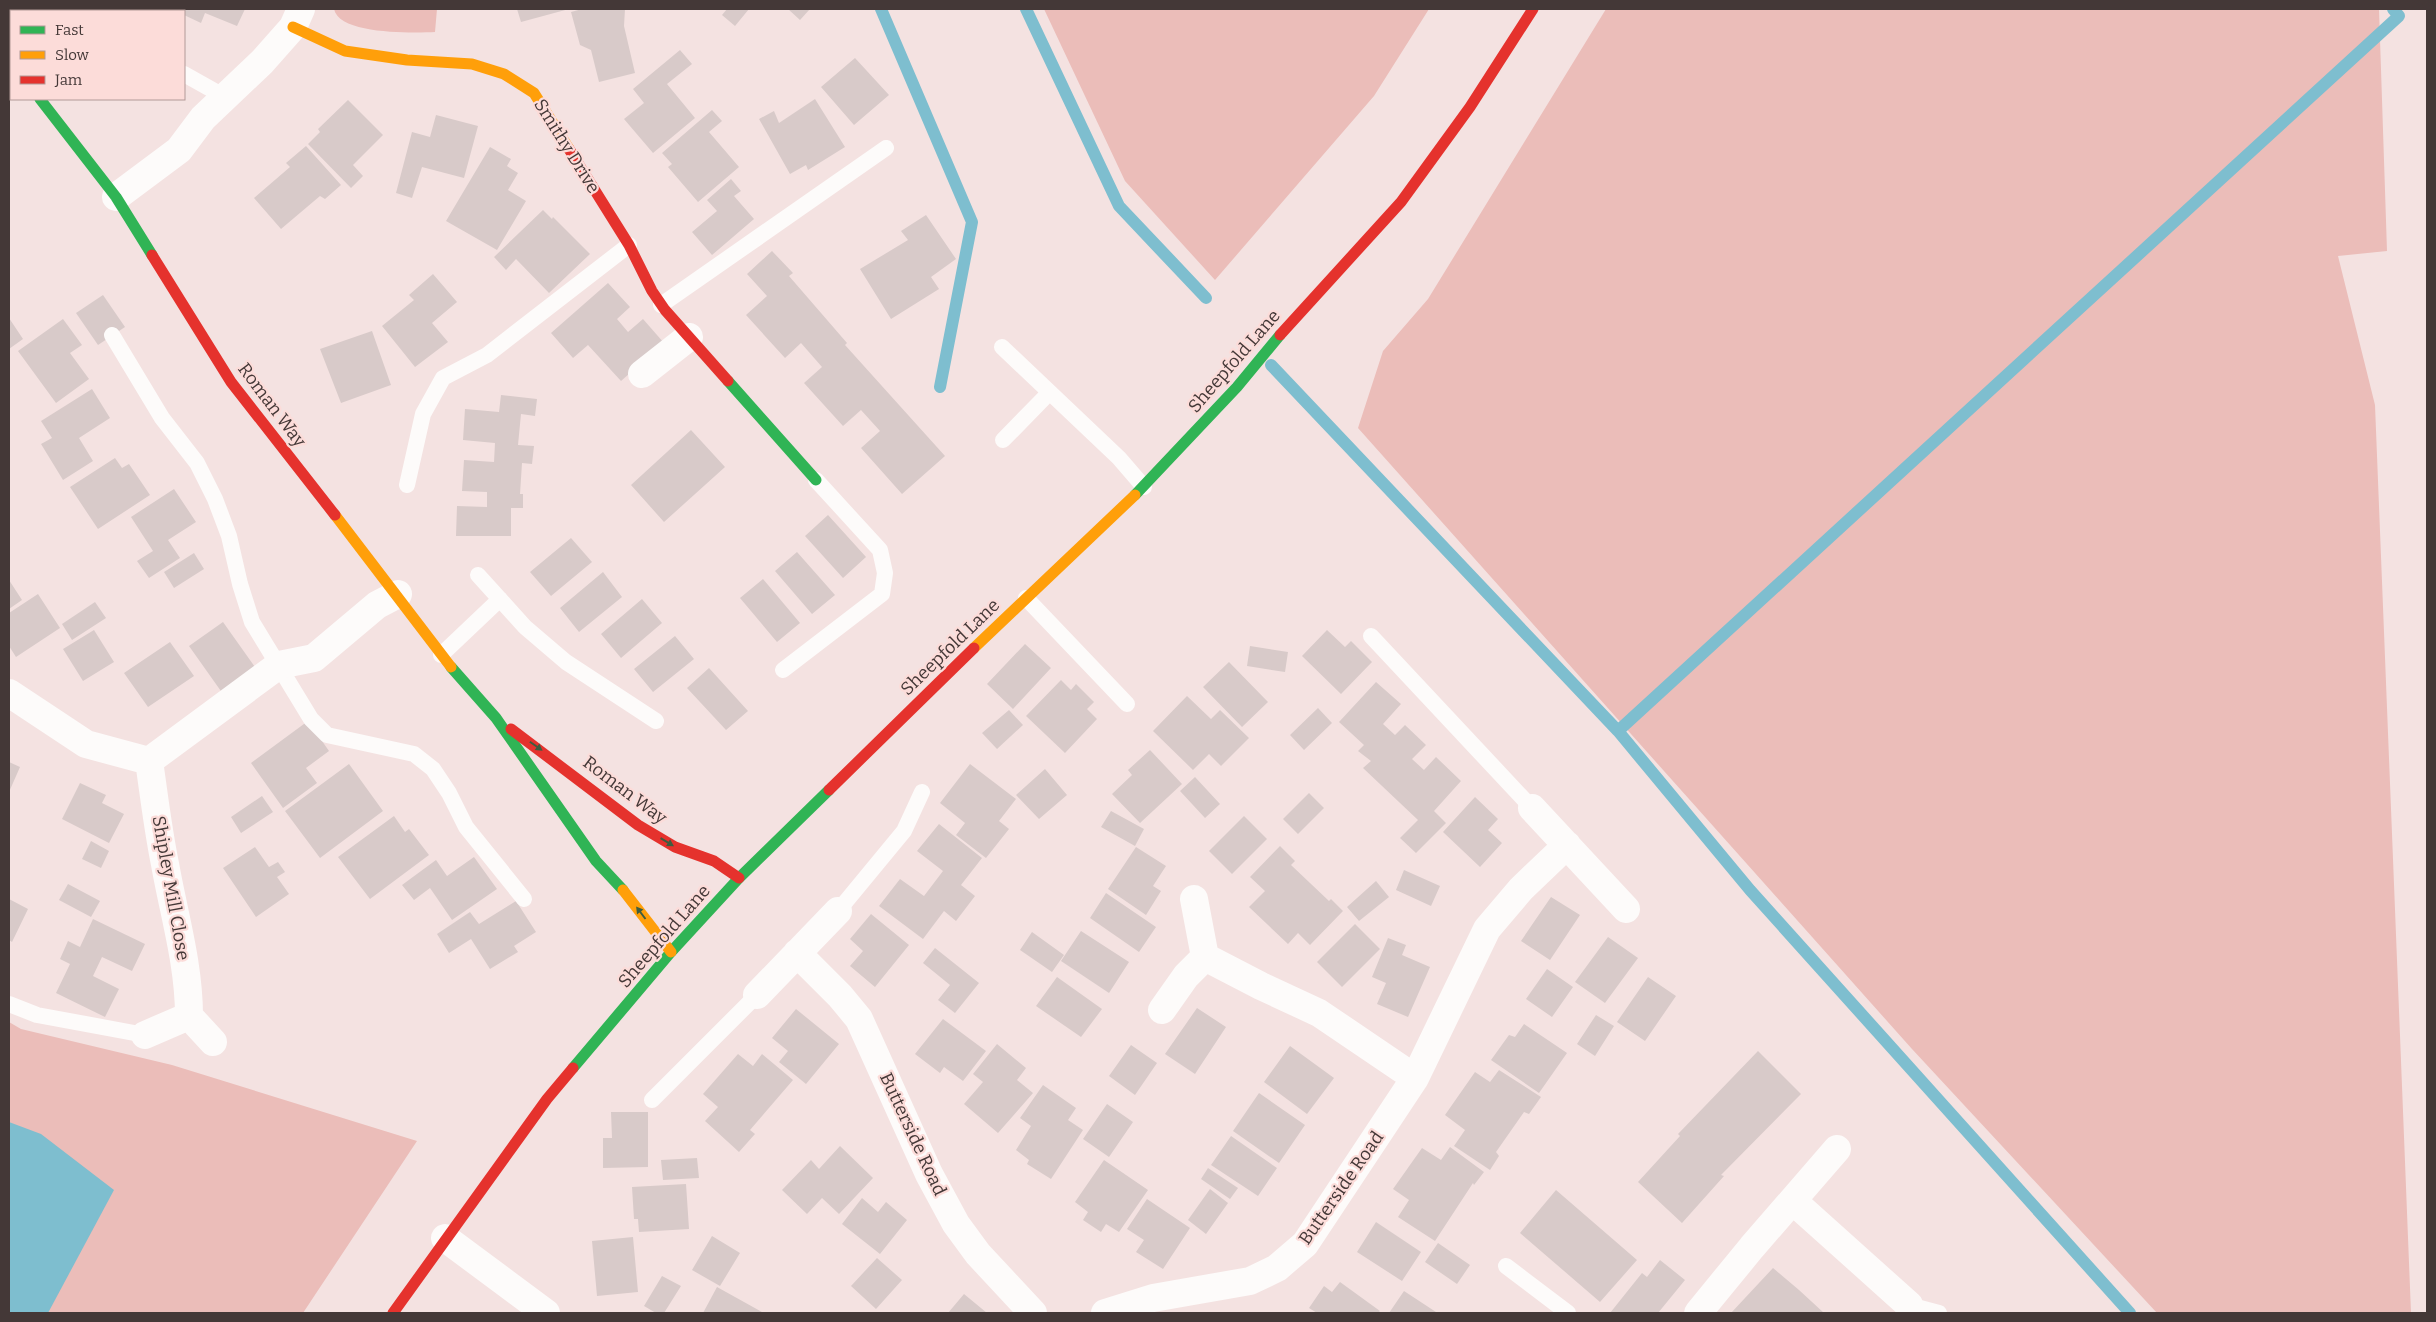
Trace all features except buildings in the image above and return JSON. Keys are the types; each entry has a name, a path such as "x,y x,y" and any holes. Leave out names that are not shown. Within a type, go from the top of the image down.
{"street":[{"name":"Sheepfold Lane","path":"393,1313 445,1238 547,1099 671,952 739,878 1026,598 1144,487 1237,387 1267,348 1401,202 1470,107 1533,9"},
{"name":"Smithy Drive","path":"116,197 179,150 203,118 262,62 297,18 344,51 407,60 472,64 504,74 534,93 629,245 661,305 816,480"},
{"name":"Roman Way","path":"41,100 116,197 230,382 398,594 441,655 496,718 596,861 624,891 671,952"},
{"path":"642,374 689,337"},
{"path":"9,693 86,744 149,761 279,665 314,658 377,605 398,594"},
{"name":"Roman Way","path":"496,718 564,767 638,825 675,847 714,861 739,878"},
{"name":"Shipley Mill Close","path":"149,761 165,863 189,988 189,1016"},
{"path":"1532,808 1626,909"},
{"name":"Butterside Road","path":"1105,1313 1153,1298 1250,1281 1277,1268 1305,1244 1415,1078 1487,929 1521,889 1567,845"},
{"path":"1194,899 1205,957"},
{"path":"756,994 838,911"},
{"name":"Butterside Road","path":"797,953 840,996 859,1019 929,1174 956,1224 978,1254 1033,1313"},
{"path":"1205,957 1261,986 1319,1012 1415,1078"},
{"path":"1162,1010 1186,976 1205,957"},
{"path":"145,1035 189,1016 213,1042"},
{"path":"1698,1313 1837,1149"},
{"path":"1793,1201 1909,1305"},
{"path":"445,1238 546,1313"}],"lane":[{"path":"185,75 225,97"},
{"path":"661,305 886,148"},
{"path":"406,485 423,414 443,378 487,355 629,245"},
{"path":"112,335 162,418 197,463 215,499 229,536 240,584 252,622 311,720 327,736 414,754 433,769 449,793 466,827 524,899"},
{"path":"1002,347 1119,458 1144,487"},
{"path":"1003,440 1050,393"},
{"path":"783,670 882,594 885,573 880,550 816,480"},
{"path":"478,575 525,627 566,662 656,721"},
{"path":"1026,598 1128,704"},
{"path":"441,655 500,599"},
{"path":"1371,636 1532,808"},
{"path":"838,911 904,831 922,792"},
{"path":"652,1100 756,994"},
{"path":"9,1004 37,1014 145,1035"},
{"path":"1506,1266 1568,1313"},
{"path":"1909,1305 1939,1313"}],"shaded area":[{"path":"334,9 437,9 435,32 396,32 363,28 349,24 339,17"},
{"path":"1044,9 1429,9 1374,96 1215,280 1125,181"},
{"path":"1606,9 2379,9 2387,251 2338,256 2375,405 2411,1313 2157,1313 1912,1049 1358,428 1383,351 1428,299"},
{"path":"9,1022 21,1029 172,1065 417,1141 303,1313 9,1313"}],"water":[{"path":"9,1122 41,1134 114,1190 48,1313 9,1313"}],"waterway":[{"path":"881,9 972,222 940,387"},
{"path":"1026,9 1119,206 1206,298"},
{"path":"1618,731 2399,16 2393,9"},
{"path":"1271,365 1618,731 1750,890 2130,1313"}],"traffic: fast":[{"path":"41,100 116,197 152,255"},
{"path":"1135,495 1237,387 1280,335"},
{"path":"728,381 816,480"},
{"path":"451,667 496,718 596,861 623,890"},
{"path":"573,1068 671,952 739,878 829,790"}],"traffic: slow":[{"path":"293,27 345,51 407,60 472,64 504,74 534,93 569,149"},
{"path":"974,648 1135,495"},
{"path":"335,515 451,667"},
{"path":"623,890 671,952"}],"traffic: jam":[{"path":"1280,335 1401,202 1470,107 1533,9"},
{"path":"569,149 629,245 652,291 665,310 728,381"},
{"path":"152,255 231,382 335,515"},
{"path":"829,790 974,648"},
{"path":"511,729 638,825 675,847 714,861 739,878"},
{"path":"393,1313 547,1099 573,1068"}]}
